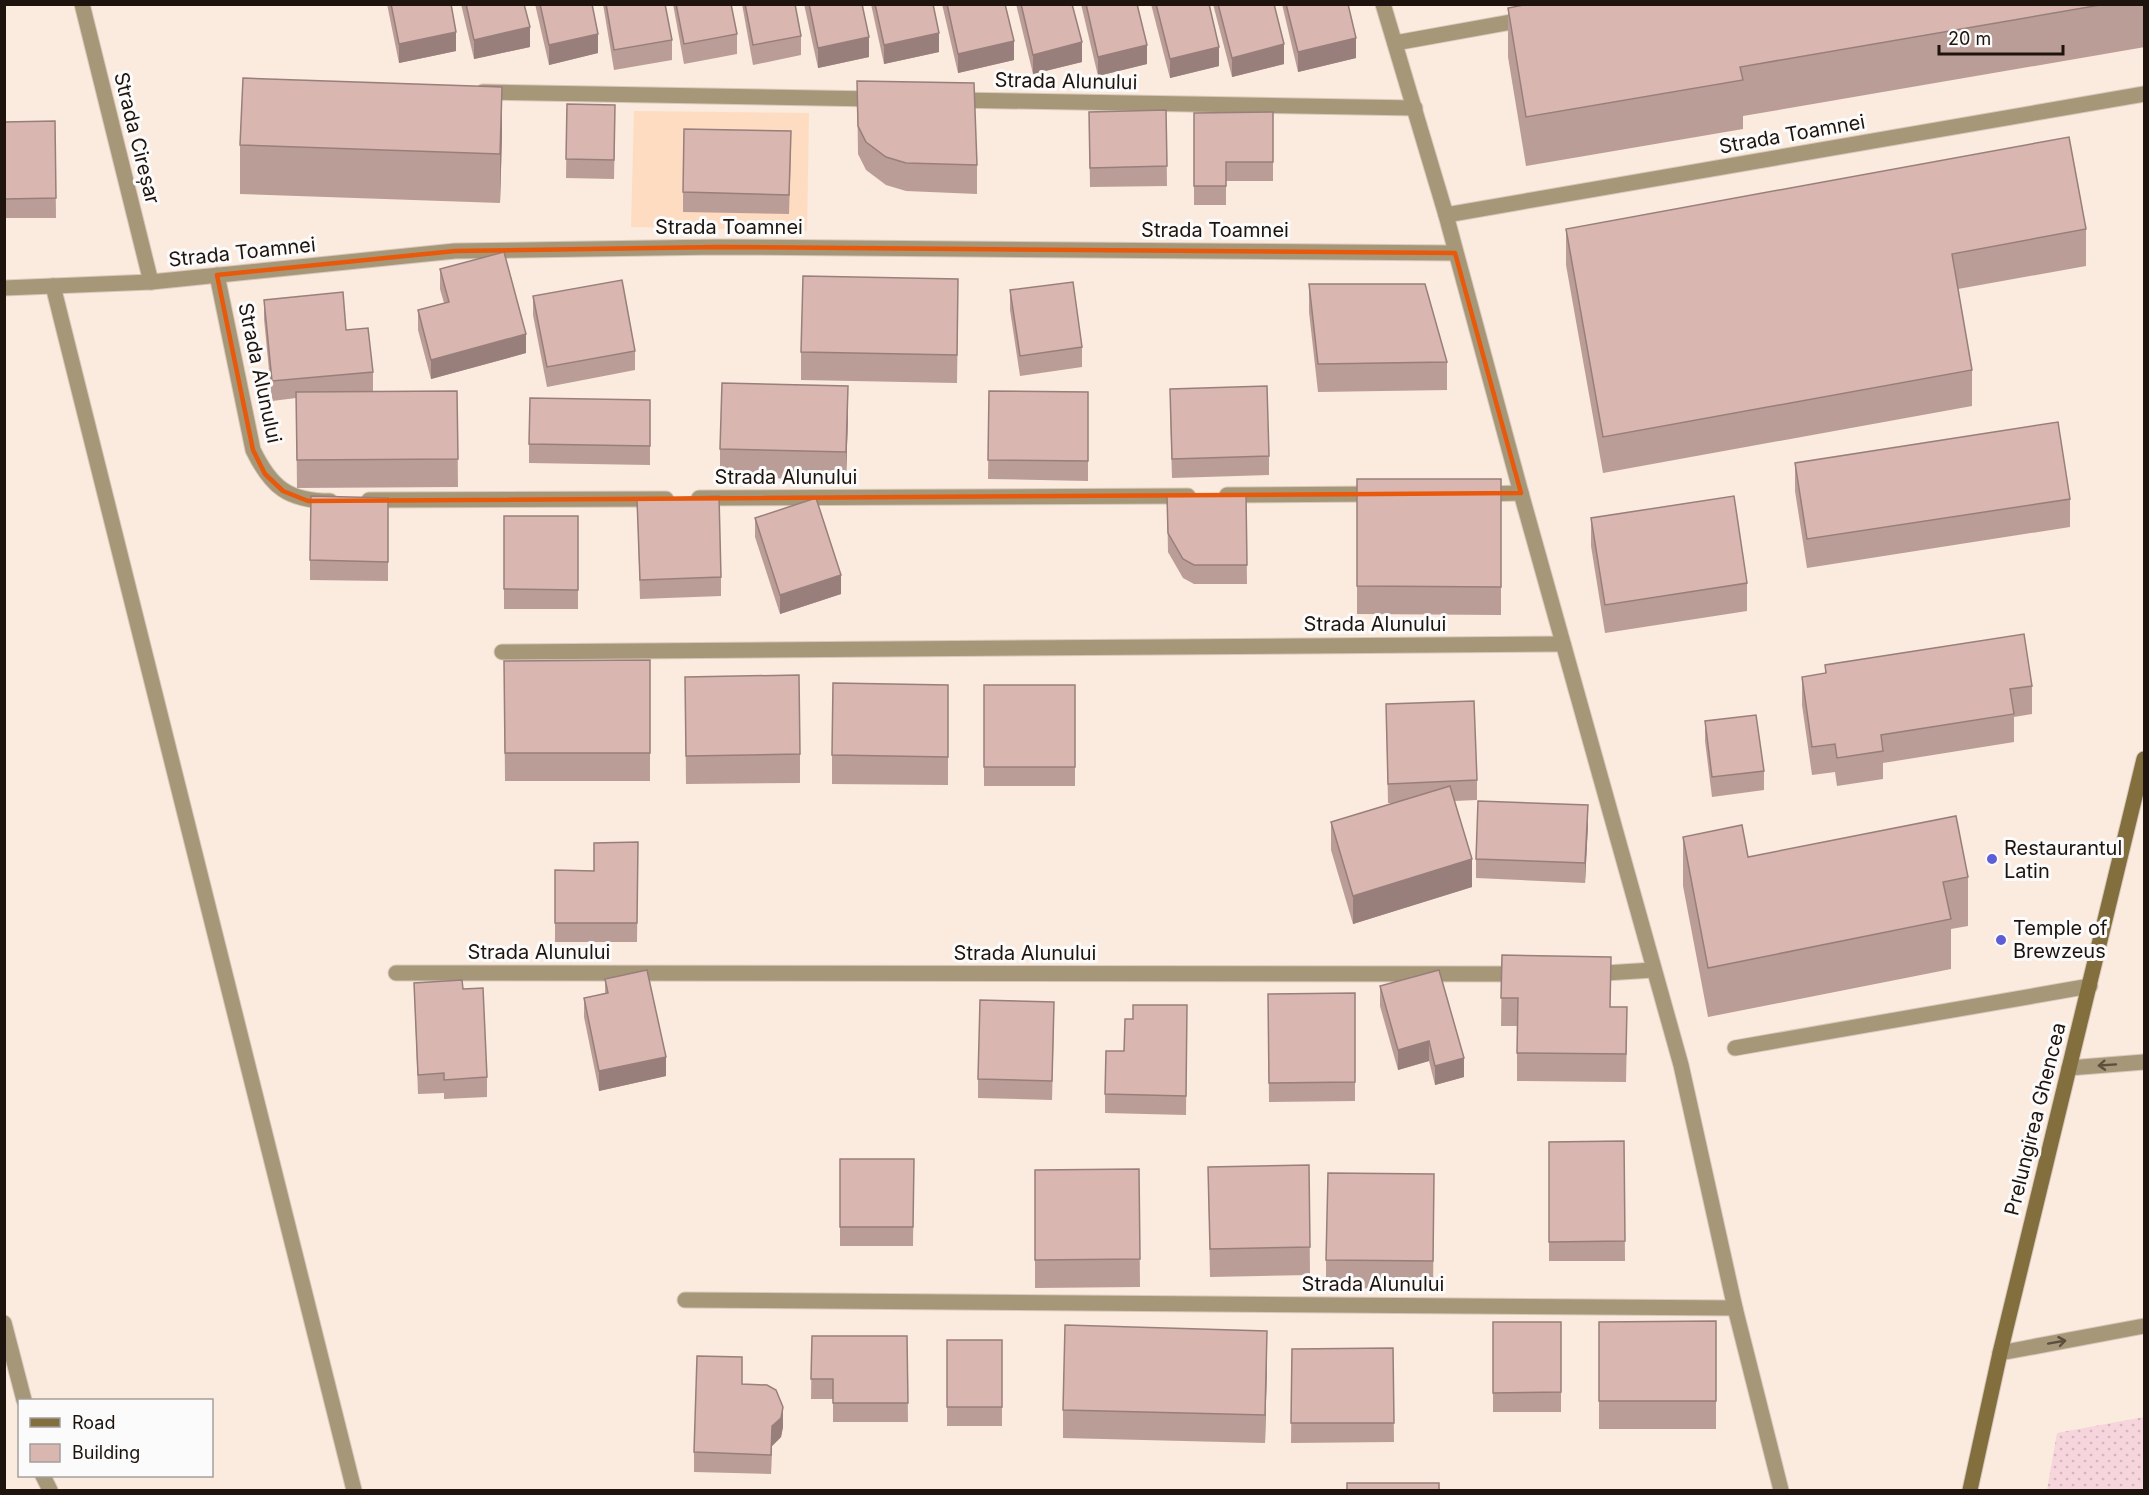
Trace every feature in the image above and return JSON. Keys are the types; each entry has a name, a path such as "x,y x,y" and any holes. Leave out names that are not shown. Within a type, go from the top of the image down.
{"main road":[{"name":"Prelungirea Ghencea","path":"1970,1491 2000,1353 2145,759"}],"street":[{"name":"Strada Cireșar","path":"82,4 151,282"},
{"path":"1383,4 1446,215 1521,494 1681,1065 1735,1308 1781,1491"},
{"path":"1395,43 1539,17"},
{"path":"464,92 892,99"},
{"name":"Strada Toamnei","path":"1446,215 2145,94"},
{"name":"Strada Alunului","path":"940,100 1415,108"},
{"name":"Strada Toamnei","path":"4,288 151,282 456,251 718,247 1455,253"},
{"name":"Strada Alunului","path":"218,276 253,450 265,474 283,492 308,501 1390,494"},
{"path":"53,286 354,1491"},
{"path":"1461,494 1521,494"},
{"name":"Strada Alunului","path":"502,652 1563,644"},
{"path":"1577,974 1653,970"},
{"name":"Strada Alunului","path":"396,973 1541,974"},
{"path":"1735,1048 2090,986"},
{"path":"2069,1068 2145,1062"},
{"name":"Strada Alunului","path":"686,1300 1735,1308"},
{"path":"4,1323 23,1399"},
{"path":"2000,1353 2145,1326"},
{"path":"43,1477 50,1491"}],"highlighted area":[{"path":"718,247 1455,253 1521,493 308,501 283,491 265,474 253,450 217,275 455,251"}],"shaded area":[{"path":"634,111 809,113 807,231 631,227"},
{"path":"2144,1417 2144,1490 2047,1490 2057,1433"}],"building":[{"path":"391,4 451,4 456,32 399,44"},
{"path":"466,4 524,4 530,27 474,40"},
{"path":"540,4 592,4 598,34 549,45"},
{"path":"606,4 665,4 672,40 614,50"},
{"path":"676,4 731,4 737,34 684,44"},
{"path":"745,4 795,4 801,36 753,45"},
{"path":"809,4 862,4 869,37 818,48"},
{"path":"875,4 933,4 939,33 884,45"},
{"path":"947,4 1005,4 1014,41 958,54"},
{"path":"1021,4 1072,4 1082,42 1033,55"},
{"path":"1086,4 1137,4 1147,45 1098,57"},
{"path":"1156,4 1209,4 1219,47 1170,59"},
{"path":"1218,4 1274,4 1284,44 1232,58"},
{"path":"1286,4 1348,4 1356,38 1298,52"},
{"path":"1529,4 2106,4 1740,67 1743,80 1526,117 1508,8"},
{"path":"243,78 502,87 500,154 240,145"},
{"path":"857,81 974,83 977,165 906,163 886,157 866,142 858,126"},
{"path":"567,104 615,105 614,160 566,159"},
{"path":"1166,110 1167,166 1090,168 1089,112"},
{"path":"1273,112 1273,162 1226,162 1226,186 1194,186 1194,113"},
{"path":"55,121 56,198 4,199 4,122"},
{"path":"684,129 791,131 789,195 683,192"},
{"path":"2069,137 2086,229 1952,254 1972,370 1603,437 1566,229"},
{"path":"504,252 526,334 431,360 418,310 449,302 440,269"},
{"path":"803,276 958,279 957,355 801,352"},
{"path":"622,280 635,351 547,367 533,296"},
{"path":"1073,282 1082,347 1020,356 1010,290"},
{"path":"1309,284 1425,284 1447,362 1318,364"},
{"path":"343,292 346,330 368,328 373,372 272,381 264,300"},
{"path":"722,383 848,386 846,452 720,449"},
{"path":"1267,386 1269,456 1172,459 1170,389"},
{"path":"457,391 458,459 297,460 296,392"},
{"path":"989,391 1088,392 1088,461 988,460"},
{"path":"530,398 650,400 650,446 529,444"},
{"path":"2058,422 2070,499 1807,539 1795,463"},
{"path":"1357,479 1501,479 1501,587 1357,586"},
{"path":"1246,494 1247,565 1194,565 1183,559 1168,533 1167,495"},
{"path":"311,496 388,498 388,562 310,560"},
{"path":"719,496 721,577 640,580 637,499"},
{"path":"1734,496 1747,583 1605,605 1591,518"},
{"path":"816,498 841,575 780,595 755,518"},
{"path":"504,516 578,516 578,590 504,589"},
{"path":"2024,634 2032,686 2010,689 2014,714 1881,735 1883,751 1837,758 1835,744 1812,747 1802,677 1826,673 1825,665"},
{"path":"650,660 650,753 505,753 504,661"},
{"path":"799,675 800,754 686,756 685,677"},
{"path":"833,683 948,685 948,757 832,755"},
{"path":"984,685 1075,685 1075,767 984,767"},
{"path":"1474,701 1477,780 1388,784 1386,704"},
{"path":"1756,715 1764,771 1712,777 1705,721"},
{"path":"1450,786 1472,859 1353,896 1331,822"},
{"path":"1478,801 1588,805 1585,863 1476,859"},
{"path":"1956,816 1968,877 1943,882 1951,919 1708,968 1683,837 1742,825 1748,857"},
{"path":"638,842 637,923 555,923 555,870 594,871 594,843"},
{"path":"1502,955 1611,957 1610,1007 1627,1007 1626,1054 1517,1053 1518,998 1501,998"},
{"path":"647,970 666,1057 599,1071 584,998 608,993 605,979"},
{"path":"1439,970 1464,1058 1435,1066 1429,1041 1398,1050 1380,986"},
{"path":"462,980 463,989 483,988 487,1077 444,1080 444,1073 418,1075 414,983"},
{"path":"1355,993 1355,1082 1269,1083 1268,994"},
{"path":"980,1000 1054,1002 1052,1081 978,1079"},
{"path":"1133,1005 1187,1005 1186,1096 1105,1094 1106,1051 1124,1051 1125,1019 1133,1019"},
{"path":"1624,1141 1625,1241 1549,1242 1549,1142"},
{"path":"840,1159 914,1159 913,1227 840,1227"},
{"path":"1309,1165 1310,1247 1210,1249 1208,1167"},
{"path":"1139,1169 1140,1259 1035,1260 1035,1170"},
{"path":"1328,1173 1434,1174 1433,1261 1326,1260"},
{"path":"1716,1321 1716,1401 1599,1401 1599,1322"},
{"path":"1493,1322 1561,1322 1561,1392 1493,1393"},
{"path":"1065,1325 1267,1331 1265,1415 1063,1410"},
{"path":"812,1336 907,1336 908,1403 833,1403 833,1379 811,1379"},
{"path":"947,1340 1002,1340 1002,1407 947,1407"},
{"path":"1393,1348 1394,1423 1291,1423 1292,1349"},
{"path":"697,1356 742,1357 742,1384 767,1385 776,1390 783,1407 781,1418 772,1426 771,1455 694,1452"},
{"path":"1347,1483 1439,1483 1439,1491 1347,1491"}],"place":[{"name":"Restaurantul Latin","path":"1992,859"},
{"name":"Temple of Brewzeus","path":"2001,940"}]}
